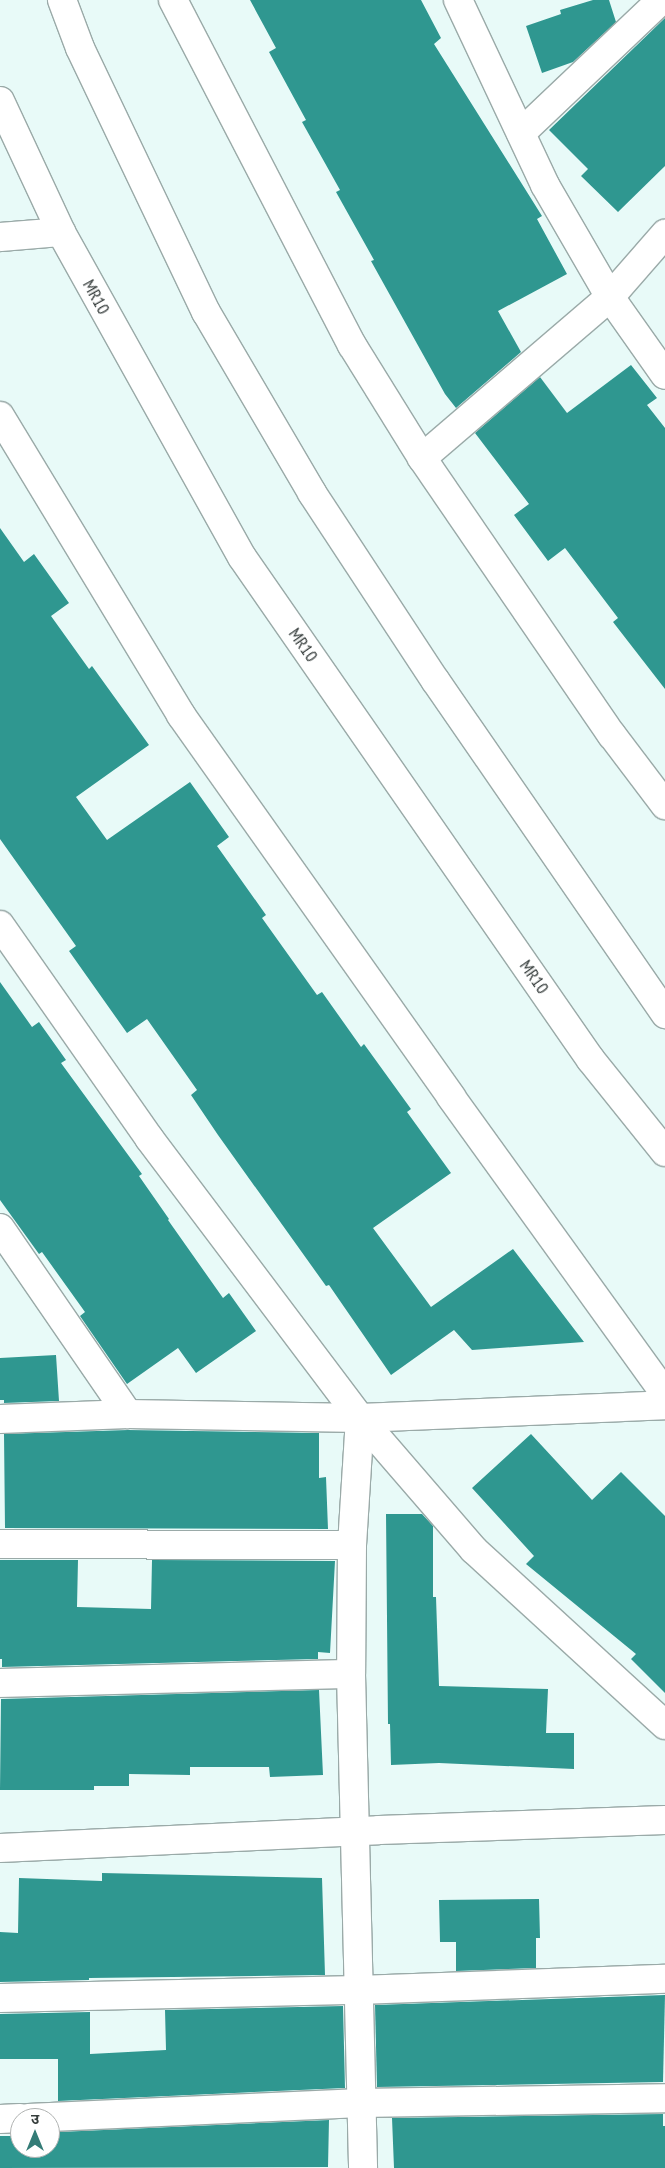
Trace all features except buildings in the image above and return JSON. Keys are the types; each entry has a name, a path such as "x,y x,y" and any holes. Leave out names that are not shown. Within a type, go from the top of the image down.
{"street":[{"path":"62,0 89,66 206,312 312,494 440,688 665,1014"},
{"path":"173,0 352,345 422,458 612,735 665,806"},
{"path":"458,0 545,185 610,297 665,375"},
{"path":"521,133 661,0"},
{"name":"MR10","path":"0,100 61,232 242,557 591,1060 665,1152"},
{"path":"0,237 61,232"},
{"path":"422,458 610,297 665,234"},
{"path":"0,416 181,715 451,1097 665,1394"},
{"path":"0,925 149,1138 360,1418 474,1550 665,1726"},
{"path":"0,1228 128,1414"},
{"path":"0,1419 128,1414 360,1418 665,1405"},
{"path":"360,1418 352,1545 351,1674 363,2168"},
{"path":"0,1544 352,1545"},
{"path":"0,1683 351,1674"},
{"path":"0,1848 355,1831 665,1820"},
{"path":"0,1998 358,1990 665,1979"},
{"path":"60,2116 361,2102 665,2098"}]}
